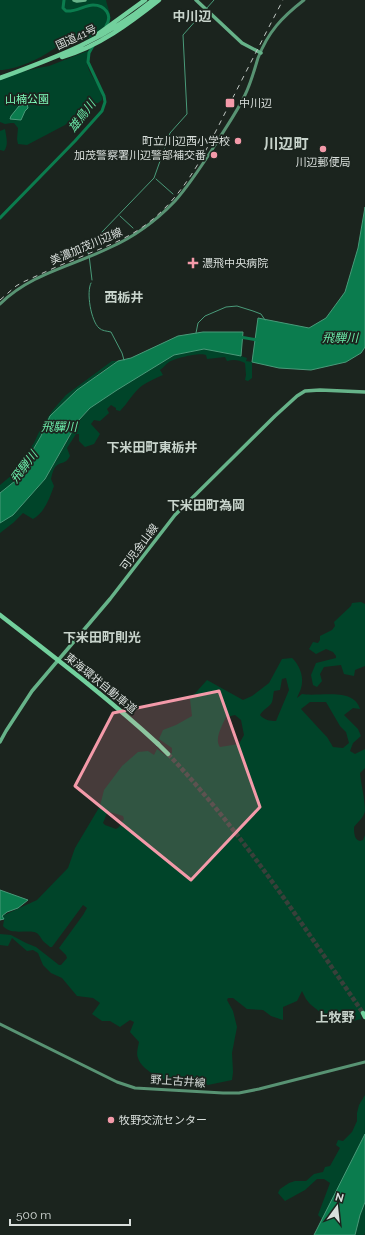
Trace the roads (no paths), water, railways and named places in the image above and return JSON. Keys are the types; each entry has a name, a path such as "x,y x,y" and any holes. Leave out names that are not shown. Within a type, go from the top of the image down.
{"highway":[{"path":"86,43 145,0"},
{"path":"22,70 82,50 116,31 155,0"},
{"name":"国道41号","path":"0,77 66,53 123,22 155,0"},
{"name":"国道41号","path":"0,77 86,43"},
{"name":"東海環状自動車道","path":"0,615 108,700 168,754"}],"main road":[{"path":"74,0 85,0"},
{"path":"196,0 242,42 261,52"},
{"name":"美濃加茂川辺線","path":"0,304 20,288 38,277 119,244 144,229 161,215 186,189 239,106 250,83 261,52 271,33 278,23 290,11 304,0"},
{"name":"可児金山線","path":"0,742 32,691 110,599 175,515 275,416 296,396 304,391 365,392"},
{"name":"野上古井線","path":"0,1024 117,1082 135,1088 239,1093 365,1062"}],"water":[{"path":"27,104 28,108 21,120 10,119 19,106"},
{"name":"飛騨川","path":"365,207 365,347 361,353 346,362 311,370 279,368 252,362 258,318 309,328 326,318 345,292 358,248"},
{"name":"飛驒川","path":"203,332 243,332 241,356 204,349 174,355 90,408 78,421 45,479 13,515 0,523 0,493 15,481 41,436 50,416 77,390 118,361 131,358 178,336"},
{"path":"0,890 28,900 18,908 7,912 2,916 4,919 0,920"},
{"path":"365,1134 365,1202 355,1235 314,1235"}],"waterway":[{"name":"雄鳥川","path":"64,0 63,8 66,11 90,5 97,5 101,7 107,11 109,18 106,26"},
{"path":"102,232 154,178 170,133 187,114 183,35 214,0"},
{"name":"雄鳥川","path":"0,218 102,111 105,102 104,96 88,62 89,53 94,44"},
{"path":"156,179 173,194"},
{"path":"120,216 133,228"},
{"path":"88,253 87,248 100,234"},
{"path":"89,255 92,280"},
{"path":"91,283 89,299 96,324 100,329 111,332 124,360"},
{"path":"196,333 198,323 205,316 226,307 237,306 253,311 261,314 265,320"},
{"name":"飛騨川","path":"240,337 258,340"}],"tunnel":[{"path":"168,754 222,815 247,847 363,1013"}],"railway":[{"path":"0,300 23,282 127,237 158,215 181,189 200,160 283,0"}],"place":[{"name":"中川辺","path":"230,103"},
{"name":"町立川辺西小学校","path":"238,141"},
{"name":"川辺郵便局","path":"323,149"},
{"name":"加茂警察署川辺警部補交番","path":"214,155"},
{"name":"濃飛中央病院","path":"193,263"},
{"name":"牧野交流センター","path":"111,1120"}],"district":[{"name":"中川辺","path":"192,16"},
{"name":"川辺町","path":"286,144"},
{"name":"西栃井","path":"124,297"},
{"name":"下米田町東栃井","path":"152,447"},
{"name":"下米田町為岡","path":"206,505"},
{"name":"下米田町則光","path":"102,637"},
{"name":"上牧野","path":"335,1017"}],"park label":[{"name":"山楠公園","path":"27,99"}]}
